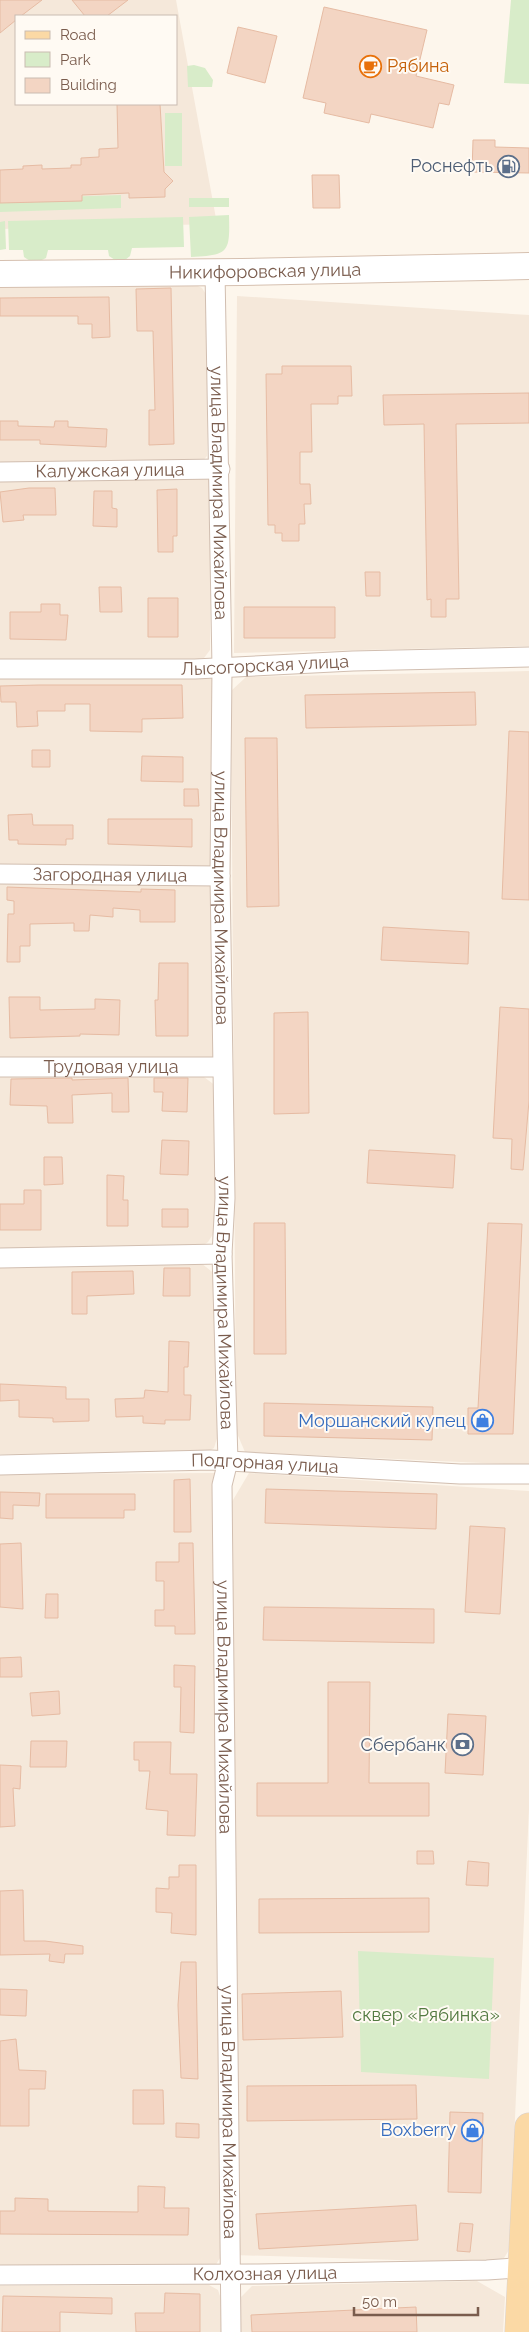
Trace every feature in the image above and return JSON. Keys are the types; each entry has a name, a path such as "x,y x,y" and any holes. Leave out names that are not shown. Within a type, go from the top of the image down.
{"main road":[{"name":"Никифоровская улица","path":"0,274 529,266"},
{"path":"519,2332 526,2268 529,2127"}],"street":[{"name":"улица Владимира Михайлова","path":"215,272 220,469 222,668 220,876 225,1198 222,1254 228,1461 222,1494 231,2274 230,2332"},
{"name":"Калужская улица","path":"0,472 220,469"},
{"name":"Лысогорская улица","path":"0,669 222,668 353,661 529,657"},
{"name":"Загородная улица","path":"0,874 220,876"},
{"name":"Трудовая улица","path":"0,1067 222,1067"},
{"path":"0,1258 222,1254"},
{"name":"Подгорная улица","path":"0,1465 228,1461 460,1474 529,1474"},
{"name":"Колхозная улица","path":"0,2275 231,2274 526,2268"}],"shaded area":[{"path":"0,0 176,0 217,224 0,229"},
{"path":"193,284 202,288 207,296 207,456 199,465 0,467 0,287"},
{"path":"237,296 529,315 529,646 234,653"},
{"path":"207,475 211,479 210,650 204,658 192,664 0,663 0,476"},
{"path":"529,671 529,1465 245,1452 236,1431 231,691 246,677"},
{"path":"0,679 214,679 211,868 0,872"},
{"path":"206,883 217,891 214,1059 0,1063 0,884"},
{"path":"0,1073 200,1074 216,1086 219,1225 208,1242 195,1251 0,1253"},
{"path":"201,1263 216,1275 219,1432 214,1448 205,1453 0,1454 0,1265"},
{"path":"214,1473 223,2234 220,2258 215,2266 0,2269 0,1474"},
{"path":"249,1473 529,1491 529,1809 509,2250 504,2258 492,2263 234,2255 230,1505"},
{"path":"477,2281 505,2297 503,2332 239,2332 239,2299 252,2286"},
{"path":"209,2285 218,2290 221,2299 222,2332 0,2332 0,2286"}],"green space":[{"path":"511,0 529,0 529,84 504,83"},
{"path":"194,65 205,68 213,80 212,87 188,87 187,66"},
{"path":"165,113 182,113 182,166 165,166"},
{"path":"121,195 121,208 0,212 0,199"},
{"path":"189,198 229,198 229,207 189,207"},
{"path":"229,215 229,237 225,250 213,255 191,257 189,217"},
{"path":"183,217 184,247 132,248 130,256 125,260 115,260 109,256 108,250 48,250 46,258 35,262 24,257 23,250 9,250 8,221"},
{"path":"5,221 6,249 0,250 0,222"},
{"name":"сквер «Рябинка»","path":"358,1951 494,1958 489,2079 361,2072"}],"building":[{"path":"0,0 42,0 22,15 15,15 15,21 0,33"},
{"path":"72,0 128,0 108,15 84,15"},
{"path":"324,7 427,30 416,76 454,85 449,105 439,103 433,128 371,114 369,123 324,113 326,103 303,98"},
{"path":"238,27 277,36 265,83 227,73"},
{"path":"117,105 160,105 164,172 173,181 165,189 165,197 129,198 129,193 82,195 82,201 0,203 0,170 23,169 23,166 42,165 42,169 71,168 71,165 81,165 81,158 99,157 99,149 118,148"},
{"path":"473,140 495,140 495,147 529,148 529,173 472,172"},
{"path":"312,175 339,175 340,208 313,208"},
{"path":"171,288 174,444 149,445 149,410 155,410 153,331 137,331 136,289"},
{"path":"109,297 110,337 92,338 92,324 78,324 78,316 0,316 0,298"},
{"path":"282,366 351,366 352,396 338,396 338,404 311,404 312,452 300,452 300,484 310,484 311,504 304,504 305,524 299,524 299,541 282,541 282,533 275,533 275,525 268,525 266,374 282,374"},
{"path":"529,393 529,423 456,424 459,599 446,599 446,617 431,617 431,599 427,600 424,424 384,425 383,395"},
{"path":"0,421 18,421 18,426 54,427 55,421 68,421 68,427 107,429 106,447 40,444 40,440 0,440"},
{"path":"29,488 55,488 56,515 23,515 24,520 3,522 0,492"},
{"path":"177,489 177,536 173,536 173,552 158,552 157,490"},
{"path":"94,491 112,491 112,508 117,509 117,527 93,526"},
{"path":"365,572 380,572 380,596 366,596"},
{"path":"99,587 121,587 122,612 100,612"},
{"path":"148,598 178,598 178,637 148,637"},
{"path":"41,604 60,604 60,615 68,615 66,640 10,639 10,612 41,612"},
{"path":"244,607 335,607 335,638 244,638"},
{"path":"182,685 183,718 142,719 142,732 90,731 90,704 65,704 65,711 37,711 38,726 17,727 16,702 1,702 0,686"},
{"path":"475,692 476,725 306,728 305,695"},
{"path":"509,731 529,732 529,900 502,899"},
{"path":"245,738 277,738 279,906 247,907"},
{"path":"32,750 50,750 50,767 32,767"},
{"path":"142,756 183,757 183,782 141,781"},
{"path":"184,789 198,789 199,806 184,806"},
{"path":"32,814 33,825 73,825 73,839 66,839 66,845 18,844 18,840 9,840 8,815"},
{"path":"108,819 192,819 192,847 108,844"},
{"path":"7,887 141,892 141,889 175,890 175,922 140,922 140,910 113,908 113,917 90,915 89,931 74,931 74,923 30,924 30,946 20,946 20,962 7,962 8,914 14,914 14,901 7,900"},
{"path":"383,927 469,932 468,964 381,960"},
{"path":"159,963 188,963 188,1036 156,1036 155,1000 158,1000"},
{"path":"9,997 40,997 40,1010 95,1009 95,999 120,1000 119,1035 80,1034 80,1036 10,1038"},
{"path":"500,1007 529,1009 529,1101 523,1170 511,1169 512,1139 493,1138"},
{"path":"308,1012 309,1113 274,1114 274,1013"},
{"path":"72,1078 72,1080 128,1078 129,1112 112,1112 112,1093 72,1095 73,1123 48,1123 47,1106 10,1105 11,1079"},
{"path":"154,1078 188,1078 187,1112 162,1111 163,1092 154,1092"},
{"path":"162,1140 189,1141 188,1175 160,1174"},
{"path":"369,1150 455,1155 453,1188 367,1183"},
{"path":"44,1157 62,1157 63,1184 44,1185"},
{"path":"107,1175 124,1176 123,1200 128,1200 128,1226 107,1226"},
{"path":"24,1190 41,1190 41,1230 0,1230 0,1204 24,1204"},
{"path":"162,1209 188,1209 188,1227 162,1227"},
{"path":"254,1223 285,1223 286,1354 254,1354"},
{"path":"488,1223 522,1224 513,1434 468,1434 468,1408 478,1408"},
{"path":"164,1268 190,1268 190,1296 163,1296"},
{"path":"133,1271 134,1294 87,1296 87,1314 72,1314 72,1272"},
{"path":"169,1341 189,1342 188,1367 184,1367 184,1395 191,1395 190,1420 165,1420 165,1424 143,1423 143,1416 116,1417 115,1399 144,1398 145,1390 168,1392"},
{"path":"0,1384 66,1387 66,1399 89,1399 89,1421 53,1422 53,1418 19,1417 19,1400 0,1401"},
{"path":"264,1403 433,1407 432,1440 264,1436"},
{"path":"190,1479 191,1532 174,1532 174,1480"},
{"path":"266,1489 437,1494 436,1529 265,1523"},
{"path":"0,1492 40,1493 39,1506 13,1505 13,1519 0,1518"},
{"path":"46,1494 135,1494 135,1510 124,1510 124,1518 46,1518"},
{"path":"470,1526 505,1528 500,1614 465,1612"},
{"path":"21,1543 23,1609 0,1607 0,1544"},
{"path":"179,1543 193,1543 195,1634 175,1634 175,1626 155,1626 155,1610 164,1610 164,1581 156,1581 156,1562 179,1562"},
{"path":"46,1594 58,1594 58,1618 45,1618"},
{"path":"264,1607 434,1609 434,1643 263,1640"},
{"path":"21,1657 22,1677 0,1677 0,1658"},
{"path":"174,1665 195,1666 194,1733 180,1732 181,1687 174,1687"},
{"path":"328,1682 370,1682 369,1783 429,1783 429,1816 257,1816 257,1783 328,1783"},
{"path":"59,1691 60,1714 32,1716 30,1693"},
{"path":"448,1714 486,1716 483,1775 445,1773"},
{"path":"31,1741 67,1741 66,1767 30,1767"},
{"path":"134,1742 171,1742 170,1774 197,1774 195,1836 167,1835 168,1811 146,1809 150,1771 139,1771 139,1760 134,1760"},
{"path":"0,1765 21,1766 20,1789 13,1788 15,1826 0,1827"},
{"path":"417,1851 433,1851 434,1864 417,1864"},
{"path":"468,1861 489,1863 488,1886 466,1885"},
{"path":"179,1865 196,1865 196,1935 171,1933 172,1913 156,1912 156,1888 169,1889 169,1877 179,1877"},
{"path":"23,1890 24,1941 45,1941 83,1946 83,1954 65,1954 64,1963 49,1961 50,1954 0,1955 0,1891"},
{"path":"429,1898 429,1932 259,1933 259,1899"},
{"path":"181,1962 196,1962 198,2079 181,2078 178,2005"},
{"path":"0,1989 27,1990 26,2016 0,2015"},
{"path":"341,1991 343,2037 243,2040 242,1994"},
{"path":"16,2039 19,2070 46,2071 45,2089 29,2089 29,2126 0,2126 0,2041"},
{"path":"416,2085 417,2119 247,2121 247,2086"},
{"path":"133,2090 163,2090 164,2124 133,2124"},
{"path":"450,2112 483,2113 481,2193 448,2192"},
{"path":"176,2123 199,2124 199,2138 176,2137"},
{"path":"138,2186 165,2187 164,2208 189,2208 188,2235 0,2234 0,2211 15,2211 15,2198 48,2199 48,2211 138,2212"},
{"path":"416,2205 418,2240 259,2249 256,2214"},
{"path":"460,2223 473,2224 470,2252 457,2251"},
{"path":"165,2293 200,2294 200,2332 136,2332 135,2313 164,2313"},
{"path":"3,2296 112,2298 112,2314 60,2312 60,2332 2,2332"},
{"path":"416,2307 417,2332 252,2332 251,2315"}],"place":[{"name":"Рябина","path":"371,66"},
{"name":"Роснефть","path":"509,166"},
{"name":"Моршанский купец","path":"482,1421"},
{"name":"Сбербанк","path":"462,1745"},
{"name":"Boxberry","path":"472,2130"}]}
